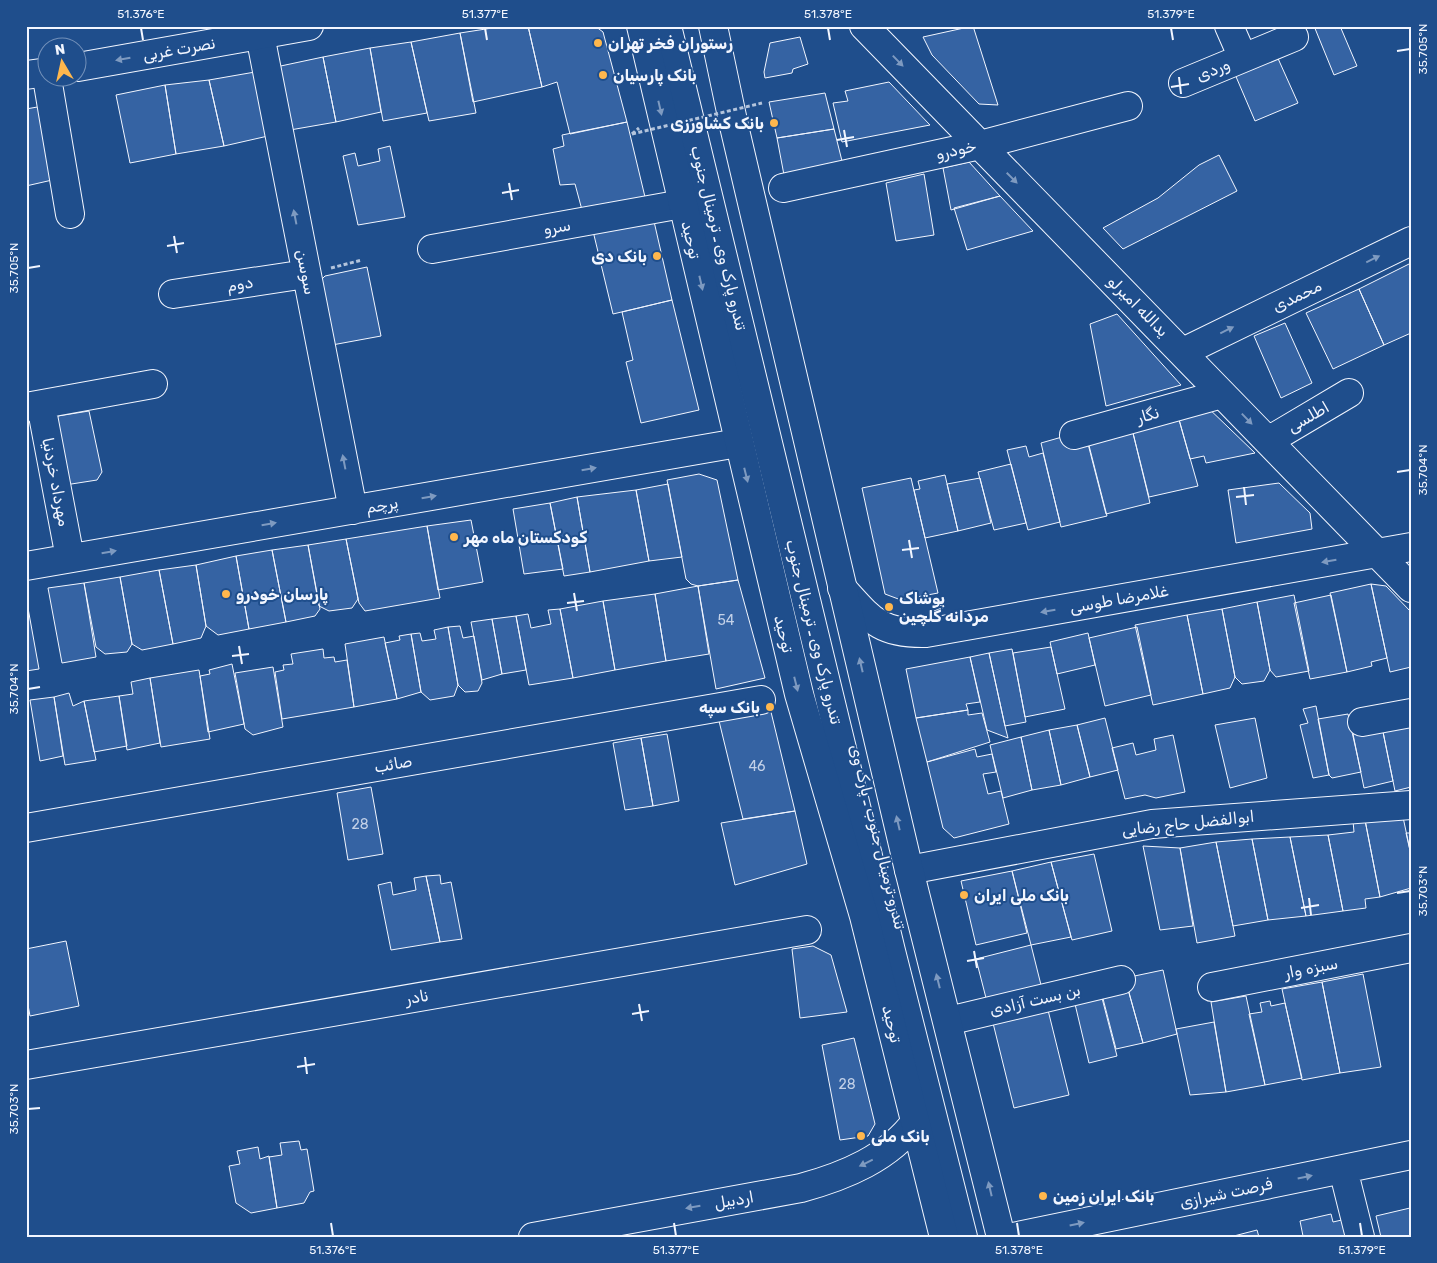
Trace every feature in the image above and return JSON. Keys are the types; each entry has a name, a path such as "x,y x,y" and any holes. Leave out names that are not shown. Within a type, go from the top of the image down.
{"street":[{"name":"نصرت غربی","path":"88,64 309,26"},
{"name":"توحید","path":"641,26 738,443 799,694 864,916 944,1237"},
{"name":"تندرو پارک وی ـ ترمینال جنوب","path":"668,26 886,932 964,1237"},
{"name":"تندرو ترمینال جنوب ـ پارک وی","path":"686,26 879,849 980,1237"},
{"path":"713,26 734,126 909,870 1001,1237"},
{"path":"720,26 720,56"},
{"name":"یدالله امیرلو","path":"864,26 1411,588"},
{"name":"وردی","path":"1229,26 1243,58"},
{"name":"سوسن","path":"260,35 353,510"},
{"name":"وردی","path":"1183,83 1294,37"},
{"path":"43,88 70,214"},
{"name":"خودرو","path":"783,188 980,145 1128,106"},
{"name":"سرو","path":"432,250 682,204"},
{"name":"محمدی","path":"1183,352 1411,241"},
{"name":"دوم","path":"173,294 306,274"},
{"name":"مهرداد خردنیا","path":"70,558 34,406 153,384"},
{"name":"اطلسی","path":"1268,441 1349,393"},
{"name":"نگار","path":"1074,435 1222,394"},
{"name":"پرچم","path":"26,566 738,443"},
{"name":"غلامرضا طوسی","path":"842,588 869,619 883,627 898,632 926,633 1411,547"},
{"name":"صائب","path":"26,828 761,700"},
{"path":"1362,722 1411,713"},
{"name":"ابوالفضل حاج رضایی","path":"909,870 1152,824 1411,805"},
{"name":"نادر","path":"26,1065 807,930"},
{"name":"سبزه‌ وار","path":"1212,987 1411,948"},
{"name":"بن بست آزادی","path":"948,1021 1121,980"},
{"name":"اردبیل","path":"533,1237 801,1188 826,1181 874,1159 888,1150 907,1134 916,1120"},
{"name":"فرصت شیرازی","path":"1012,1237 1411,1155"},
{"path":"1343,1169 1360,1237"}],"path":[{"path":"632,134 762,103"}],"building":[{"path":"505,26 528,26 542,87 473,102 460,33"},
{"path":"528,26 595,26 603,32 627,122 570,134 557,82 542,87"},
{"path":"973,26 998,105 979,104 932,55 923,37"},
{"path":"1314,26 1340,26 1357,66 1334,75"},
{"path":"460,33 476,113 429,121 411,42"},
{"path":"800,37 808,64 793,69 792,73 765,78 764,72 770,43"},
{"path":"411,42 427,113 383,121 370,48"},
{"path":"370,48 381,112 336,122 323,57"},
{"path":"1276,54 1298,103 1255,121 1234,72"},
{"path":"323,57 336,122 290,130 276,67"},
{"path":"255,72 268,136 224,146 209,80"},
{"path":"209,80 224,146 176,154 165,85"},
{"path":"889,82 930,125 842,142 833,103 848,101 845,91"},
{"path":"165,85 176,154 130,163 116,95"},
{"path":"825,93 834,129 777,138 769,102"},
{"path":"43,106 61,178 26,186 26,109"},
{"path":"627,122 645,197 582,210 575,184 560,185 553,149 564,146 562,135"},
{"path":"834,129 843,165 784,175 777,138"},
{"path":"390,146 405,217 358,225 343,156 355,153 358,166 380,161 378,149"},
{"path":"1219,155 1237,191 1123,249 1103,228 1158,198 1199,165"},
{"path":"969,162 1000,196 951,210 943,168"},
{"path":"924,174 934,235 896,241 886,183"},
{"path":"1000,196 1033,231 967,250 954,208"},
{"path":"653,217 672,300 613,314 593,231"},
{"path":"1411,263 1411,333 1384,345 1359,289"},
{"path":"367,267 381,336 332,345 319,282 325,276"},
{"path":"1359,289 1384,345 1333,369 1306,313"},
{"path":"672,300 699,410 641,423 626,362 633,360 622,312"},
{"path":"1117,314 1181,385 1106,406 1090,324"},
{"path":"1285,323 1312,383 1281,398 1254,336"},
{"path":"1203,403 1255,453 1206,463 1204,456 1190,459 1176,409"},
{"path":"1176,409 1198,486 1149,497 1131,425"},
{"path":"89,411 102,472 97,480 65,485 51,427 58,416"},
{"path":"1131,425 1150,503 1106,514 1086,436"},
{"path":"1084,426 1107,516 1061,527 1041,443 1062,437 1060,432"},
{"path":"1026,446 1029,457 1043,453 1060,522 1028,530 1007,450"},
{"path":"1011,464 1026,523 994,530 978,472"},
{"path":"699,474 717,480 738,580 698,586 691,584 686,579 667,480"},
{"path":"945,475 958,531 925,538 914,490 920,489 918,481"},
{"path":"911,478 938,593 901,600 885,594 862,488"},
{"path":"980,478 991,523 958,531 947,484"},
{"path":"1279,483 1310,513 1312,529 1236,543 1228,490"},
{"path":"668,484 682,557 649,561 636,490"},
{"path":"636,490 649,561 590,572 577,497"},
{"path":"577,497 590,572 564,576 550,503"},
{"path":"550,503 563,569 524,574 513,509"},
{"path":"471,520 483,582 438,590 427,526"},
{"path":"427,526 440,598 365,611 359,603 346,539"},
{"path":"346,539 358,599 352,608 329,611 319,606 308,545"},
{"path":"308,545 320,609 315,616 286,622 272,550"},
{"path":"272,550 286,622 249,629 236,556"},
{"path":"236,556 249,629 218,635 206,626 196,565"},
{"path":"196,565 206,626 201,638 173,644 159,570"},
{"path":"159,570 173,644 142,650 132,644 120,577"},
{"path":"120,577 132,644 127,652 105,654 96,647 84,583"},
{"path":"738,580 765,678 716,689 698,586"},
{"path":"84,583 96,657 62,663 48,588"},
{"path":"1371,584 1386,586 1411,612 1411,667 1390,672"},
{"path":"1371,584 1387,658 1371,662 1372,666 1347,672 1330,593"},
{"path":"698,586 709,654 666,661 655,594"},
{"path":"655,594 666,661 615,670 603,601"},
{"path":"1294,595 1309,671 1276,677 1270,670 1257,602"},
{"path":"1331,595 1347,672 1310,679 1294,603"},
{"path":"26,597 39,669 26,671"},
{"path":"603,601 615,670 573,678 560,609"},
{"path":"1257,602 1270,670 1264,681 1242,684 1235,677 1222,609"},
{"path":"560,609 573,678 529,685 516,616 528,614 531,628 551,624 548,610"},
{"path":"1222,609 1235,677 1230,688 1203,694 1187,615"},
{"path":"1187,615 1203,694 1153,705 1135,625"},
{"path":"516,616 526,670 502,674 492,619"},
{"path":"492,619 502,674 482,680 471,622"},
{"path":"460,626 463,638 474,636 482,683 478,691 465,692 458,685 448,627"},
{"path":"448,627 458,685 454,696 430,700 421,692 411,634 420,633 422,641 436,639 434,630"},
{"path":"1137,627 1151,695 1105,706 1089,638"},
{"path":"1088,633 1095,665 1057,674 1050,642"},
{"path":"411,634 421,692 397,699 385,643 400,640 399,636"},
{"path":"384,637 397,699 354,707 345,644"},
{"path":"1051,647 1065,709 1025,717 1013,653"},
{"path":"323,649 324,658 334,657 335,662 347,660 354,707 282,719 275,672 284,670 283,665 293,664 291,654"},
{"path":"1012,649 1026,722 1005,726 989,653"},
{"path":"989,653 1008,738 987,730 970,657"},
{"path":"970,657 980,702 966,704 968,710 916,718 906,669"},
{"path":"232,664 244,724 208,732 200,676 210,674 209,670"},
{"path":"273,667 283,727 253,735 245,729 235,673"},
{"path":"199,670 210,739 161,747 150,678"},
{"path":"150,678 160,743 127,750 119,696 133,694 131,682"},
{"path":"69,693 73,706 84,701 96,760 65,765 54,697"},
{"path":"119,696 127,746 94,752 84,701"},
{"path":"54,697 63,756 40,761 30,700"},
{"path":"1316,706 1329,775 1313,778 1300,725 1308,723 1303,709"},
{"path":"968,710 968,715 982,713 990,742 927,762 916,718"},
{"path":"771,712 795,811 743,819 719,721"},
{"path":"1348,714 1361,772 1332,778 1329,775 1318,719"},
{"path":"1105,718 1118,770 1090,777 1077,725"},
{"path":"1255,718 1267,778 1230,788 1215,725"},
{"path":"1411,721 1411,787 1395,791 1382,727"},
{"path":"1077,725 1090,777 1061,785 1049,730"},
{"path":"1382,727 1393,781 1364,788 1353,734"},
{"path":"1049,730 1061,785 1032,790 1021,737"},
{"path":"667,734 679,801 653,806 641,738"},
{"path":"1173,735 1185,792 1156,798 1145,795 1125,799 1112,748 1133,743 1136,755 1156,750 1154,739"},
{"path":"1021,737 1032,790 1003,798 990,745"},
{"path":"641,738 653,806 625,810 613,743"},
{"path":"975,749 977,757 992,754 996,772 983,774 988,794 1001,791 1009,824 954,838 943,828 927,762"},
{"path":"371,787 383,854 348,860 337,793"},
{"path":"795,811 807,864 735,885 721,823"},
{"path":"1403,817 1411,855 1411,888 1380,897 1365,820"},
{"path":"1365,820 1380,897 1365,899 1366,908 1343,911 1328,835 1354,832 1353,821"},
{"path":"1406,833 1411,833 1411,855"},
{"path":"1328,835 1343,911 1306,916 1290,837"},
{"path":"1290,837 1306,916 1268,920 1252,839"},
{"path":"1252,839 1268,920 1233,926 1216,842"},
{"path":"1216,842 1235,936 1197,943 1180,848"},
{"path":"1143,846 1180,848 1193,926 1160,930"},
{"path":"1094,854 1112,931 1072,940 1051,862"},
{"path":"1051,862 1071,937 1031,945 1012,871"},
{"path":"1012,871 1027,933 976,945 961,881"},
{"path":"440,875 441,884 451,882 462,939 440,942 426,876"},
{"path":"426,876 440,942 391,950 378,885 391,882 393,895 416,890 414,878"},
{"path":"66,941 79,1006 30,1016 26,994 26,949"},
{"path":"1031,945 1041,985 986,998 976,959"},
{"path":"813,946 831,955 847,1012 800,1018 792,949"},
{"path":"1163,970 1177,1034 1143,1043 1125,978"},
{"path":"1363,974 1381,1067 1340,1073 1322,982"},
{"path":"1322,982 1340,1073 1302,1080 1282,989"},
{"path":"1127,986 1143,1043 1116,1049 1101,991"},
{"path":"1246,996 1265,1085 1226,1092 1211,1002"},
{"path":"1102,998 1117,1056 1089,1063 1075,1004"},
{"path":"1270,1001 1271,1006 1285,1003 1302,1078 1265,1085 1249,1014 1262,1012 1260,1003"},
{"path":"1047,1006 1069,1095 1014,1108 992,1019"},
{"path":"1214,1022 1226,1092 1190,1095 1176,1029"},
{"path":"854,1038 875,1124 868,1136 840,1140 822,1045"},
{"path":"299,1141 301,1150 307,1149 314,1191 310,1192 304,1203 277,1208 269,1157 282,1155 280,1143"},
{"path":"258,1147 260,1159 269,1156 277,1208 251,1213 236,1203 229,1166 240,1164 237,1151"},
{"path":"1410,1208 1411,1237 1381,1237 1376,1216"},
{"path":"1331,1214 1333,1222 1346,1219 1350,1237 1300,1237 1303,1236 1300,1221"},
{"path":"1257,1230 1259,1237 1230,1237"}],"tunnel":[{"path":"791,602 826,742"}],"place":[{"name":"رستوران فخر تهران","path":"598,43"},
{"name":"بانک پارسیان","path":"603,75"},
{"name":"بانک کشاورزی","path":"774,123"},
{"name":"بانک دی","path":"657,256"},
{"name":"کودکستان ماه مهر","path":"454,537"},
{"name":"پارسان خودرو","path":"226,594"},
{"name":"پوشاک مردانه گلچین","path":"889,607"},
{"name":"بانک سپه","path":"770,707"},
{"name":"بانک ملی ایران","path":"964,895"},
{"name":"بانک ملی","path":"861,1136"},
{"name":"بانک ایران زمین","path":"1043,1196"}]}
